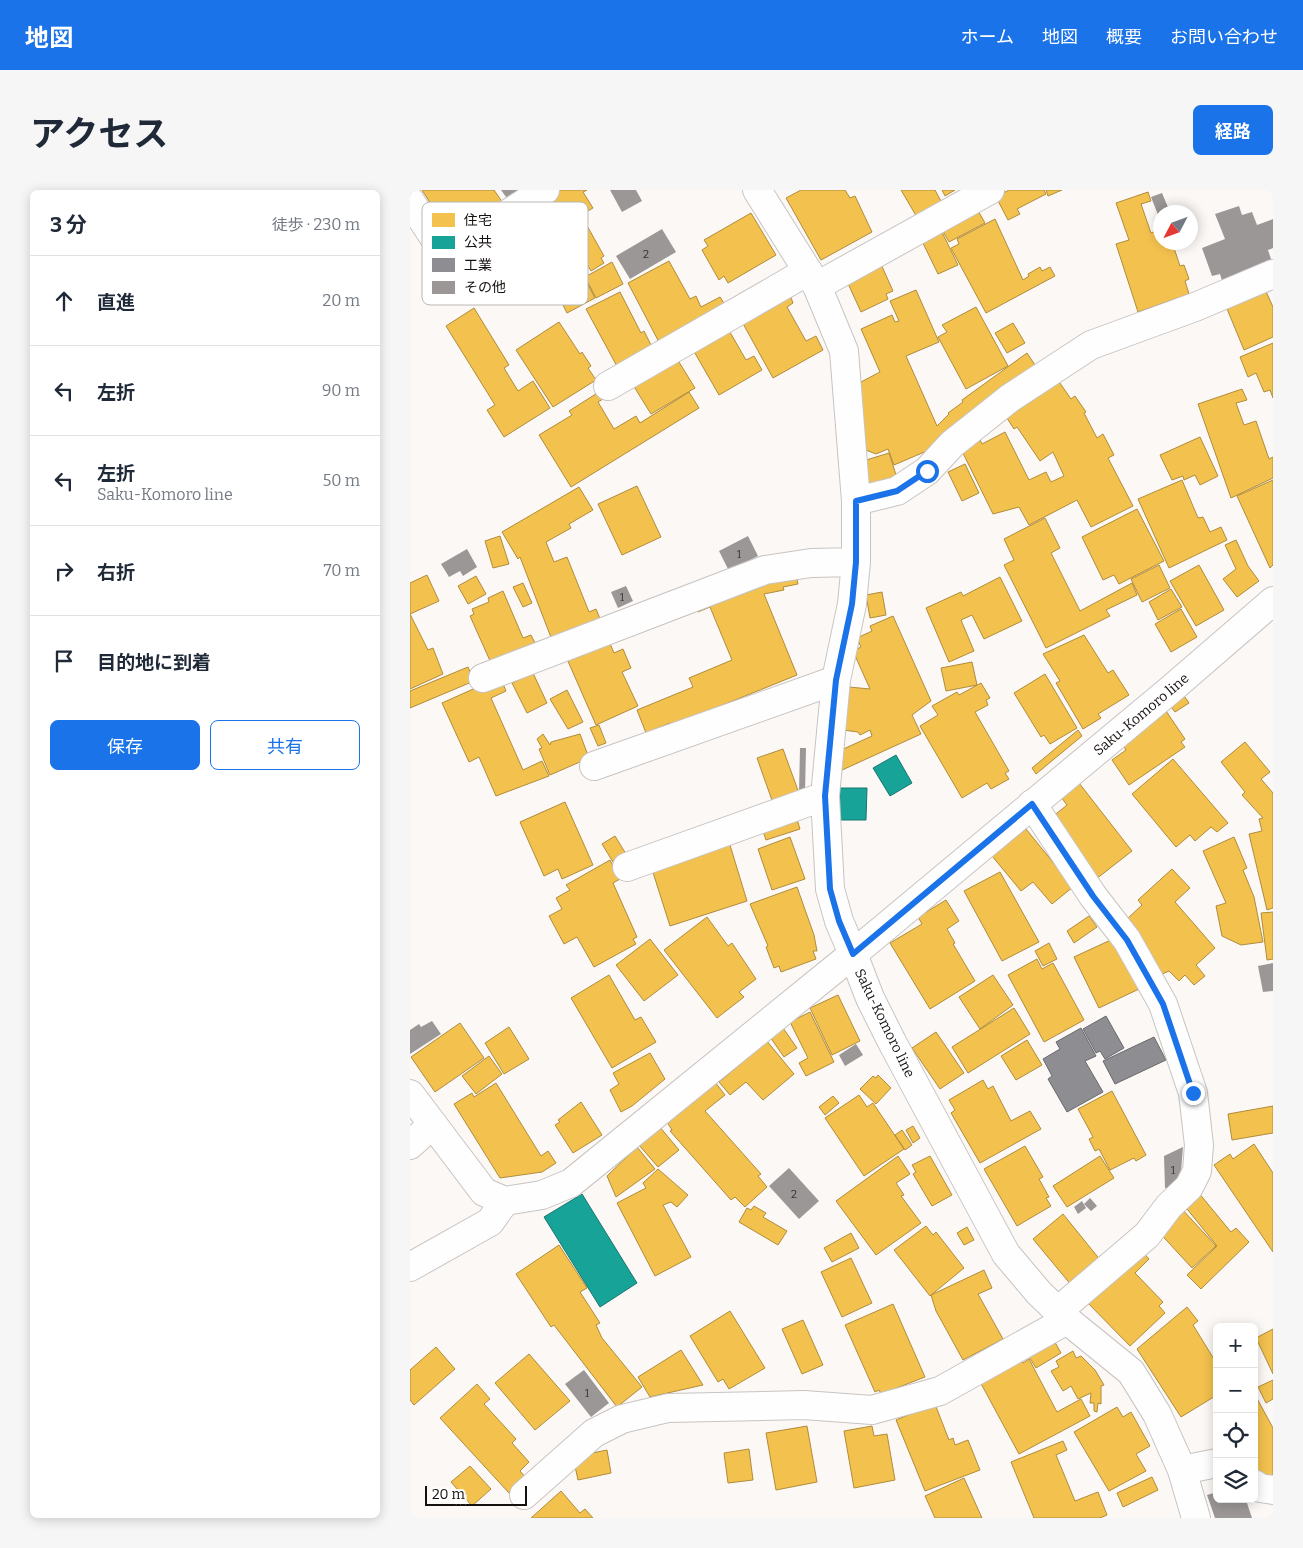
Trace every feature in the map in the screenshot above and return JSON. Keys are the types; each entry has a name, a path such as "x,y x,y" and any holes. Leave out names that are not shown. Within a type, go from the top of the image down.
{"street":[{"path":"526,202 545,190"},
{"path":"410,1094 484,1192 504,1201 542,1195 571,1183 853,954 839,921 830,889 825,796 836,680 852,604 856,562 856,501 844,351 813,278 757,190"},
{"path":"608,386 813,278 990,190"},
{"path":"856,501 897,491 927,471 952,444 1010,398 1090,345 1195,307 1273,274"},
{"path":"483,678 765,570 811,563 856,562"},
{"name":"Saku-Komoro line","path":"1196,1518 1182,1470 1157,1414 1131,1372 1039,1293 1006,1254 888,1034 870,998 853,954 1170,690 1273,601"},
{"path":"594,766 836,680"},
{"path":"627,867 825,796"},
{"path":"524,1495 594,1433 622,1418 668,1408 804,1405 872,1410 940,1391 1063,1315 1147,1235 1169,1206 1189,1187 1197,1171 1199,1145 1193,1093 1163,1004 1127,940 1093,896 1032,804"},
{"path":"410,1145 433,1124"},
{"path":"410,1267 490,1222 504,1201"},
{"path":"1182,1470 1213,1465"},
{"path":"1258,1487 1273,1490"}],"building: 住宅":[{"path":"422,190 494,190 502,202 430,202"},
{"path":"558,190 587,190 583,192 593,208 588,211 588,202 539,202"},
{"path":"801,190 845,190 850,198 855,196 872,232 821,260 786,198"},
{"path":"901,190 935,190 943,205 918,219"},
{"path":"942,190 955,190 945,196"},
{"path":"1009,190 1044,190 1046,194 1017,209 1020,214 1008,220 996,197"},
{"path":"1046,190 1062,190 1048,196"},
{"path":"1148,192 1151,201 1141,204 1151,233 1153,232 1153,250 1175,250 1180,266 1184,265 1189,279 1185,281 1189,294 1138,312 1116,244 1129,240 1116,203"},
{"path":"976,207 985,223 949,242 940,226"},
{"path":"751,213 776,255 728,283 724,276 719,280 702,250 708,246 704,240"},
{"path":"995,219 1023,280 1029,276 1028,274 1040,267 1042,271 1050,267 1055,276 986,313 951,248 959,244 957,239"},
{"path":"588,227 604,256 601,258 604,263 591,271 588,266"},
{"path":"940,228 958,265 938,274 920,237"},
{"path":"669,261 690,299 696,296 701,307 720,297 727,308 661,346 628,283"},
{"path":"612,262 623,284 596,298 588,283 588,275"},
{"path":"880,262 893,291 886,294 888,299 861,312 845,277"},
{"path":"588,285 595,298 588,302"},
{"path":"1264,287 1273,307 1273,337 1244,350 1225,304"},
{"path":"916,290 939,342 906,356 937,426 948,413 963,402 962,400 1027,353 1037,368 936,447 894,465 888,449 876,454 863,449 859,383 880,372 861,329 892,315 895,322 899,321 890,301"},
{"path":"620,292 641,333 644,331 654,351 619,370 586,309"},
{"path":"790,295 793,303 787,307 806,341 816,336 823,350 773,378 741,320"},
{"path":"563,305 582,305 567,313"},
{"path":"976,307 1008,366 966,389 938,337 947,332 942,325"},
{"path":"474,308 509,365 504,368 518,391 533,381 550,408 504,437 487,410 495,405 446,326"},
{"path":"559,322 580,354 582,352 591,366 588,368 596,380 553,407 516,350"},
{"path":"1013,323 1025,343 1007,353 995,333"},
{"path":"727,327 746,360 754,356 762,370 719,395 692,348"},
{"path":"1273,343 1273,398 1270,390 1264,392 1256,373 1248,377 1240,357"},
{"path":"674,354 695,388 651,414 633,385"},
{"path":"1055,376 1071,399 1075,396 1086,412 1084,413 1097,438 1103,434 1114,455 1108,458 1133,506 1091,527 1077,500 1029,525 1019,507 993,514 959,445 978,435 982,444 1005,432 1029,480 1046,472 1051,482 1064,476 1053,452 1040,461 1017,427 1014,429 1003,412"},
{"path":"1242,389 1247,400 1236,403 1244,425 1256,421 1269,459 1273,457 1273,478 1231,498 1198,404"},
{"path":"599,392 603,399 598,402 614,429 636,416 640,423 689,392 699,408 571,487 539,435 572,415 569,411"},
{"path":"1200,437 1218,476 1200,485 1195,475 1184,480 1183,476 1172,480 1160,455"},
{"path":"889,453 897,478 870,486 863,461"},
{"path":"965,464 979,493 962,501 948,472"},
{"path":"1182,480 1198,518 1203,517 1210,532 1221,527 1227,540 1169,568 1138,499"},
{"path":"1273,480 1273,565 1270,568 1237,496"},
{"path":"637,486 661,537 622,555 598,504"},
{"path":"579,487 593,510 569,524 571,528 546,542 554,562 567,557 589,612 596,609 601,621 552,640 520,557 518,559 502,532"},
{"path":"1137,509 1164,561 1119,584 1114,575 1103,580 1082,537"},
{"path":"1045,518 1060,548 1051,553 1080,611 1132,583 1137,595 1106,610 1110,616 1046,648 1004,565 1014,560 1004,539"},
{"path":"500,536 509,564 493,568 485,541"},
{"path":"1236,540 1248,566 1259,581 1237,597 1223,579 1236,569 1225,545"},
{"path":"1159,565 1170,588 1142,602 1131,579"},
{"path":"1199,565 1224,610 1196,626 1170,581"},
{"path":"795,570 798,584 783,587 784,590 764,594 797,675 671,726 670,723 646,733 637,710 693,687 689,678 732,660 710,607 698,612 693,600"},
{"path":"427,575 439,601 410,614 410,583"},
{"path":"476,576 486,594 468,604 458,586"},
{"path":"1000,577 1022,621 984,639 972,615 961,620 974,651 949,662 926,608 961,592 963,596"},
{"path":"523,583 532,603 523,607 513,587"},
{"path":"1171,589 1182,607 1158,620 1149,602"},
{"path":"503,591 523,638 531,635 535,643 491,663 470,616 474,614 472,609 489,602 488,598"},
{"path":"882,592 886,615 870,618 866,595"},
{"path":"1181,609 1197,637 1171,652 1155,624"},
{"path":"410,614 428,650 433,648 443,674 410,689"},
{"path":"893,616 931,701 912,715 921,734 840,771 839,751 872,736 870,730 860,735 858,732 843,730 849,687 870,689 853,651 861,647 857,638 872,631 870,626"},
{"path":"1084,635 1108,673 1113,670 1129,695 1098,714 1101,718 1083,729 1056,683 1060,681 1043,654"},
{"path":"609,641 614,653 623,649 631,668 622,672 638,706 596,725 567,659"},
{"path":"972,662 977,685 946,691 941,668"},
{"path":"468,667 474,681 410,708 410,691"},
{"path":"533,673 547,703 527,713 512,683"},
{"path":"1045,674 1077,728 1050,744 1044,735 1041,737 1014,693"},
{"path":"500,677 506,691 491,698 523,770 542,761 549,776 496,796 479,757 469,762 442,703"},
{"path":"981,683 990,698 986,700 988,705 975,712 1009,771 1005,773 1009,779 991,789 987,783 962,798 920,726 938,715 932,706 957,692 959,695"},
{"path":"567,690 583,722 568,729 550,699"},
{"path":"1182,693 1189,703 1175,712 1168,703"},
{"path":"1166,711 1185,739 1181,742 1185,747 1129,785 1112,760 1126,750 1123,745"},
{"path":"599,725 606,743 598,746 590,728"},
{"path":"1078,730 1082,736 1036,774 1032,768"},
{"path":"543,734 550,745 551,742 580,734 589,758 550,775 539,749 542,748 537,739"},
{"path":"1245,742 1270,772 1261,779 1273,793 1273,908 1267,910 1249,834 1262,831 1259,819 1263,818 1242,795 1245,792 1221,762"},
{"path":"783,749 800,796 774,806 757,758"},
{"path":"1173,759 1228,823 1217,832 1211,827 1195,841 1190,835 1176,847 1132,794"},
{"path":"1079,783 1132,851 1091,883 1045,823 1067,805 1061,797"},
{"path":"565,802 593,865 562,879 558,869 544,876 520,822"},
{"path":"795,813 800,829 766,840 761,825"},
{"path":"1026,829 1073,887 1052,904 1033,882 1021,891 992,856"},
{"path":"615,836 626,854 613,862 602,844"},
{"path":"790,837 805,879 772,890 758,849"},
{"path":"1234,837 1247,868 1243,870 1254,897 1263,942 1241,945 1222,936 1216,906 1226,903 1203,851"},
{"path":"730,845 747,901 670,926 650,863 678,862"},
{"path":"610,860 620,879 613,883 637,937 633,939 636,944 594,967 577,937 564,944 549,916 562,909 556,898 570,890 566,885"},
{"path":"1172,869 1190,888 1175,902 1215,948 1196,965 1205,976 1194,985 1185,975 1179,981 1169,971 1153,978 1127,919 1142,905 1138,900"},
{"path":"1000,872 1039,942 1002,961 964,891"},
{"path":"797,887 814,935 817,951 813,951 816,959 781,972 779,966 774,968 766,947 768,946 750,904"},
{"path":"946,900 959,921 947,929 955,943 953,944 975,981 930,1009 890,943 922,924 918,917"},
{"path":"1273,912 1273,959 1267,960 1261,913"},
{"path":"1089,916 1097,927 1074,943 1067,931"},
{"path":"707,917 728,946 732,943 756,979 739,992 744,997 717,1018 664,950"},
{"path":"1115,938 1139,989 1099,1008 1074,957"},
{"path":"650,939 678,975 644,1001 616,965"},
{"path":"1049,943 1057,959 1043,966 1035,951"},
{"path":"1037,959 1042,969 1053,963 1084,1020 1044,1042 1008,975"},
{"path":"609,975 635,1020 641,1017 656,1042 612,1068 571,998"},
{"path":"993,975 1013,1005 980,1029 959,997"},
{"path":"838,995 860,1041 832,1055 810,1008"},
{"path":"1014,1008 1030,1034 968,1073 952,1047"},
{"path":"810,1012 834,1062 806,1076 799,1063 808,1058 790,1022"},
{"path":"460,1023 484,1058 435,1092 411,1057"},
{"path":"509,1027 529,1059 504,1074 485,1043"},
{"path":"783,1028 797,1048 784,1057 770,1037"},
{"path":"936,1032 964,1073 940,1089 912,1048"},
{"path":"766,1040 794,1074 763,1100 746,1082 730,1095 719,1082"},
{"path":"1027,1040 1042,1065 1016,1080 1001,1056"},
{"path":"650,1053 665,1079 632,1106 621,1112 610,1090 619,1084 613,1073"},
{"path":"489,1056 502,1074 476,1094 462,1076"},
{"path":"878,1075 891,1088 876,1104 860,1089 873,1076 876,1078"},
{"path":"983,1080 988,1089 993,1086 1011,1121 1030,1111 1041,1129 980,1163 951,1113 955,1110 949,1100"},
{"path":"715,1082 725,1095 705,1111 761,1174 758,1176 767,1187 745,1207 735,1197 731,1200 670,1131 672,1130 667,1122"},
{"path":"496,1083 541,1156 548,1151 556,1163 542,1172 500,1178 454,1104 472,1093 474,1097"},
{"path":"1112,1091 1146,1155 1136,1161 1134,1158 1110,1170 1099,1149 1095,1151 1089,1139 1093,1137 1078,1109"},
{"path":"859,1095 867,1107 873,1103 904,1149 864,1176 825,1118"},
{"path":"833,1096 839,1103 825,1115 819,1107"},
{"path":"581,1102 602,1135 573,1153 555,1125 560,1122 558,1120"},
{"path":"1273,1106 1273,1133 1232,1140 1228,1114"},
{"path":"659,1126 679,1150 658,1167 638,1144"},
{"path":"913,1126 920,1138 913,1143 906,1130"},
{"path":"902,1130 912,1145 905,1150 895,1135"},
{"path":"1254,1144 1273,1173 1273,1252 1214,1165 1230,1154 1233,1159"},
{"path":"1025,1146 1043,1177 1039,1179 1049,1197 1046,1198 1051,1206 1017,1226 984,1169"},
{"path":"637,1147 655,1169 616,1197 607,1176"},
{"path":"898,1156 910,1174 896,1183 904,1195 901,1196 921,1223 876,1255 836,1201"},
{"path":"930,1156 952,1195 932,1206 913,1174 916,1172 912,1165"},
{"path":"1100,1156 1114,1178 1067,1207 1053,1186"},
{"path":"658,1169 688,1195 677,1207 671,1202 663,1205 691,1257 655,1276 617,1203 646,1188 643,1183"},
{"path":"1198,1192 1231,1232 1236,1228 1249,1242 1201,1289 1187,1275 1217,1246 1183,1204"},
{"path":"754,1206 766,1213 763,1217 787,1231 778,1245 739,1222 747,1208 751,1210"},
{"path":"1180,1207 1216,1246 1192,1268 1156,1229"},
{"path":"1063,1214 1101,1261 1072,1286 1033,1239"},
{"path":"926,1226 933,1235 936,1232 964,1268 930,1296 894,1250"},
{"path":"967,1227 974,1240 964,1245 957,1233"},
{"path":"851,1233 859,1248 832,1262 824,1248"},
{"path":"559,1245 587,1288 580,1292 600,1323 596,1325 602,1338 642,1387 617,1407 554,1325 551,1327 516,1274"},
{"path":"1139,1248 1149,1259 1135,1273 1163,1302 1159,1306 1165,1313 1130,1346 1084,1299"},
{"path":"851,1258 872,1303 842,1317 821,1272"},
{"path":"984,1270 992,1288 978,1294 1003,1339 963,1360 936,1311 931,1295"},
{"path":"893,1304 925,1377 881,1394 879,1390 875,1392 845,1325"},
{"path":"1187,1307 1198,1321 1193,1325 1213,1358 1213,1397 1181,1417 1137,1349"},
{"path":"730,1311 765,1368 729,1389 723,1379 718,1382 690,1336"},
{"path":"803,1320 823,1365 802,1374 782,1329"},
{"path":"1273,1329 1273,1374 1258,1342 1258,1337"},
{"path":"1052,1337 1061,1353 1036,1368 1026,1352"},
{"path":"436,1347 455,1369 414,1405 410,1400 410,1370"},
{"path":"681,1350 703,1385 650,1397 638,1377"},
{"path":"1073,1351 1076,1358 1081,1356 1095,1370 1104,1385 1101,1386 1101,1404 1098,1403 1097,1412 1094,1411 1094,1403 1090,1403 1091,1393 1078,1399 1071,1386 1063,1391 1051,1371 1059,1367 1056,1361"},
{"path":"529,1354 570,1401 535,1430 495,1383"},
{"path":"1019,1356 1023,1363 1029,1359 1057,1412 1081,1399 1090,1416 1019,1454 978,1378"},
{"path":"1273,1380 1273,1399 1266,1403 1258,1387"},
{"path":"477,1384 490,1399 484,1404 516,1439 512,1443 529,1462 520,1471 526,1478 509,1493 440,1418"},
{"path":"1258,1400 1273,1428 1273,1477 1258,1475"},
{"path":"935,1404 949,1440 953,1438 955,1445 968,1440 980,1470 925,1491 896,1420"},
{"path":"1117,1407 1123,1417 1131,1412 1150,1446 1136,1454 1146,1471 1109,1491 1074,1432"},
{"path":"807,1426 817,1482 776,1490 766,1433"},
{"path":"872,1426 874,1436 887,1434 895,1480 854,1488 844,1431"},
{"path":"1063,1441 1067,1450 1056,1455 1075,1501 1098,1492 1107,1515 1100,1518 1034,1518 1011,1462"},
{"path":"749,1449 753,1480 728,1483 724,1453"},
{"path":"607,1450 611,1473 578,1480 573,1457"},
{"path":"470,1466 491,1489 472,1506 451,1482"},
{"path":"1152,1477 1158,1490 1123,1507 1117,1493"},
{"path":"964,1478 982,1518 935,1518 925,1496"},
{"path":"561,1491 580,1513 585,1509 593,1518 531,1518"}],"building: 公共":[{"path":"896,755 912,783 890,796 873,768"},
{"path":"840,788 867,788 866,820 839,820"},
{"path":"582,1194 637,1283 600,1307 544,1217"}],"building: 工業":[{"path":"1106,1016 1124,1048 1105,1059 1100,1051 1096,1053 1083,1029"},
{"path":"1081,1028 1096,1056 1085,1061 1103,1092 1067,1112 1048,1079 1052,1076 1043,1059 1060,1049 1056,1042"},
{"path":"1154,1037 1166,1060 1115,1084 1103,1061"}],"building: その他":[{"path":"501,190 530,190 514,202 510,202"},
{"path":"610,190 636,190 642,201 622,212"},
{"path":"1162,193 1167,205 1154,205 1151,197"},
{"path":"1239,206 1242,215 1252,212 1257,225 1273,219 1273,248 1268,250 1273,265 1223,284 1220,274 1212,276 1202,248 1225,239 1215,214"},
{"path":"662,229 676,252 630,279 616,256"},
{"path":"748,536 758,556 729,571 719,551"},
{"path":"467,549 477,567 463,576 460,571 449,577 441,564"},
{"path":"626,586 633,601 618,608 611,592"},
{"path":"800,748 806,748 805,794 799,794"},
{"path":"1273,963 1273,991 1263,992 1258,966"},
{"path":"432,1021 441,1034 410,1054 410,1030 419,1024 421,1027"},
{"path":"856,1044 863,1055 845,1066 839,1055"},
{"path":"1183,1147 1180,1184 1173,1190 1165,1188 1164,1156"},
{"path":"789,1168 819,1201 799,1219 769,1186"},
{"path":"1090,1198 1097,1206 1091,1211 1084,1204"},
{"path":"1082,1201 1086,1208 1078,1214 1074,1207"},
{"path":"584,1370 609,1403 591,1417 565,1384"},
{"path":"1213,1493 1213,1503 1247,1503 1252,1518 1215,1518 1207,1495"}],"route":[{"path":"927,471 897,491 856,501 856,562 852,604 836,680 825,796 830,889 839,921 853,954 1032,804 1093,896 1127,940 1163,1004 1193,1093"}]}
